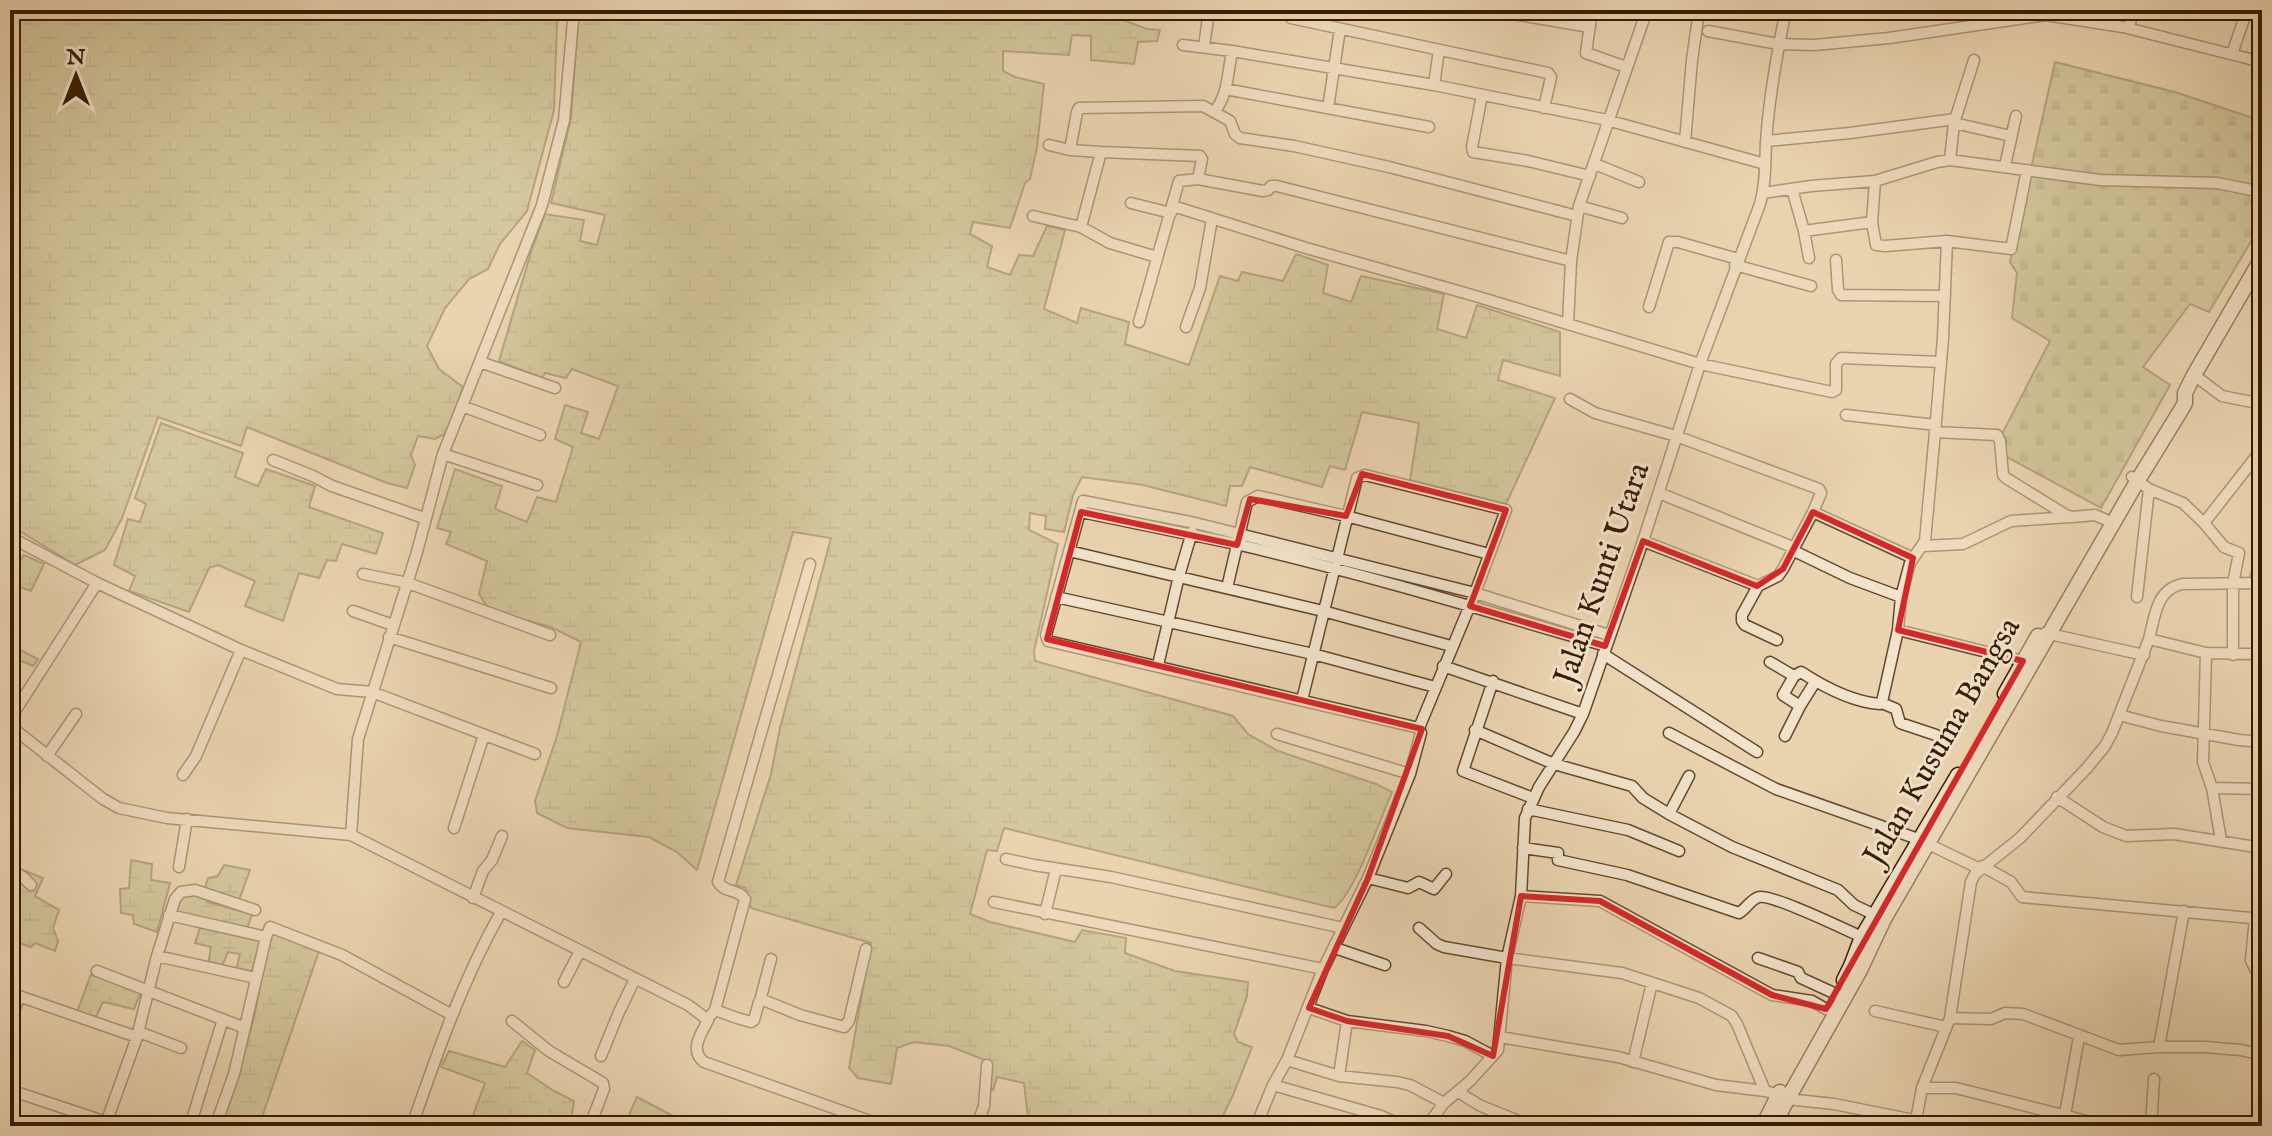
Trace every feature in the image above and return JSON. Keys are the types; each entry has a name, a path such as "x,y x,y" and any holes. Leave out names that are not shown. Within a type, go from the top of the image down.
{"street":[{"path":"351,835 358,739 408,583 443,454 542,205 564,120 574,10"},
{"path":"1204,47 1209,10"},
{"path":"1489,10 1590,27"},
{"path":"1592,10 1587,55 1626,67"},
{"path":"1568,324 1571,261 1578,211 1647,10"},
{"name":"Jalan Kunti Utara","path":"1427,1126 1444,1103 1498,1050 1507,958 1521,896 1524,823 1533,798 1583,714 1700,364 1763,193 1778,44 1786,10"},
{"path":"2126,27 2127,10"},
{"path":"2126,27 2133,10"},
{"path":"2232,54 2246,10"},
{"path":"1685,142 1699,11"},
{"path":"1708,31 1778,44 1814,45 1889,38 2037,15 2126,27 2262,62"},
{"path":"1291,18 1550,74 1544,108"},
{"path":"1328,108 1340,29"},
{"path":"1183,45 1434,85 1607,120 1765,164"},
{"path":"1434,85 1439,50"},
{"path":"1214,112 1225,89 1232,51"},
{"path":"1950,160 1955,121 1974,60"},
{"path":"1225,89 1429,127"},
{"path":"1482,95 1473,152 1590,176"},
{"path":"1070,150 1079,108 1203,106 1230,121 1235,134 1242,139 1294,146 1578,211 1622,218"},
{"path":"2005,166 2016,116"},
{"path":"1766,141 1955,121 2011,136"},
{"path":"1049,145 1070,150 1200,156 1198,179"},
{"path":"1081,227 1101,152"},
{"path":"1763,193 1875,181 1950,160 2100,180 2231,184 2262,192"},
{"path":"1595,164 1639,182"},
{"path":"1875,181 1872,222 1875,244 1947,241 2011,249 2027,170"},
{"path":"1139,322 1179,181 1198,179 1263,191 1277,186 1571,261"},
{"path":"1792,189 1809,258"},
{"path":"1131,203 1212,219 1700,364 1833,392 1836,388 1837,361 1841,358 1941,362"},
{"path":"1033,216 1081,227 1110,243 1157,257"},
{"path":"1186,327 1200,288 1212,219"},
{"path":"1804,231 1872,222"},
{"path":"1882,703 1898,630 1901,597 1913,558 1925,541 1941,362 1947,241"},
{"path":"1649,307 1669,242 1678,242 1811,286"},
{"name":"Jalan Kusuma Bangsa","path":"1807,1054 1826,1009 1856,968 1862,937 1953,794 2110,521 2139,482 2185,403 2185,393 2194,375 2262,258"},
{"path":"1836,260 1841,295 1945,296"},
{"path":"480,362 555,388"},
{"path":"2194,375 2222,396 2262,404"},
{"path":"1570,399 1595,413 1676,436 1819,489 1821,493 1794,550 1778,576 1758,586 1742,615 1742,621 1749,628 1777,640"},
{"path":"462,406 540,435"},
{"path":"1846,415 1997,435 2004,477 2072,517"},
{"path":"2204,523 2262,449"},
{"path":"443,454 537,485"},
{"path":"273,460 332,486 424,518"},
{"path":"1277,1126 1258,1123 1323,969 1368,878 1410,774 1421,733 1419,728 1506,510 1362,474 1355,481 1302,700"},
{"path":"2137,597 2139,482 2183,503 2224,547 2239,553 2233,584 2233,655"},
{"path":"1659,493 1794,550 1850,578 1901,597"},
{"path":"1227,588 1248,501 1258,496 1489,554"},
{"path":"1419,728 1048,641 1046,635 1081,512 1193,529 1335,564 1475,593 1606,645 1757,752"},
{"path":"1813,512 1913,558"},
{"path":"1923,546 1963,544 2011,521 2095,515 2110,521"},
{"path":"1158,665 1193,529"},
{"path":"10,537 97,583 241,650 337,689 372,692 535,754"},
{"path":"1643,541 1758,586"},
{"path":"1069,551 1323,611 1451,646"},
{"path":"810,564 719,877 719,885 743,895 745,899 715,1010 696,1051 704,1062 867,1124 884,1126"},
{"path":"1335,564 1606,645"},
{"path":"363,574 408,583 550,635"},
{"path":"97,583 11,727 103,799 119,808 167,818 351,835 688,1005 708,1020"},
{"path":"1500,1037 1618,1057 1716,1085 1778,1098 1834,1104 1915,1123 1922,1088 1948,1022 1971,882 1981,868 2020,838 2105,746 2144,655 2160,599 2170,588 2182,584 2262,583"},
{"path":"1056,597 1313,654 1435,687"},
{"path":"353,611 393,625"},
{"path":"1898,630 2023,661"},
{"path":"2044,633 2144,655"},
{"name":"Jalan Kusuma Bangsa","path":"2014,687 2023,661 2044,633"},
{"path":"389,637 551,688"},
{"path":"2149,639 2206,653 2262,654"},
{"path":"183,775 196,756 241,650"},
{"path":"2206,653 2203,762 2212,788 2221,840"},
{"path":"1770,662 1794,676"},
{"path":"1443,666 1583,714"},
{"path":"1800,706 1783,695 1799,672 1815,682 1867,702 1882,703 1896,709 1900,723 1936,735"},
{"path":"1493,681 1463,771 1533,798"},
{"path":"1785,736 1815,682"},
{"path":"47,756 76,714"},
{"path":"2119,715 2161,726 2262,742"},
{"path":"1475,730 1554,764 1632,786 1643,798 1669,814 1732,847 1838,890 1854,905 1875,915"},
{"path":"1669,733 1776,789 1923,841 2011,882 2022,897 2259,919 2252,965 2262,970"},
{"path":"1277,734 1410,774"},
{"path":"454,828 484,735"},
{"path":"1669,814 1689,776"},
{"path":"2212,788 2262,789"},
{"path":"2057,797 2103,827 2126,836 2163,833 2262,848"},
{"path":"1528,809 1628,830 1679,851"},
{"path":"179,867 187,819"},
{"path":"473,898 502,836"},
{"name":"Jalan Kusuma Bangsa","path":"1763,1126 1884,919 1923,841"},
{"path":"1523,848 1558,853 1558,860 1627,875 1739,913 1758,897 1763,897 1862,937"},
{"path":"1006,859 1111,877 1343,928"},
{"path":"1045,914 1056,869"},
{"path":"10,870 31,885"},
{"path":"1368,878 1408,888 1419,882 1434,889 1446,874"},
{"path":"10,1090 106,1124 138,1034 175,899 181,892 191,889 255,910"},
{"path":"1521,896 1600,901 1772,995 1812,1001 1826,1009"},
{"path":"994,902 1323,969"},
{"path":"2159,1047 2184,911"},
{"path":"412,1126 452,1015 501,912"},
{"path":"169,915 266,937"},
{"path":"219,1116 234,1074 270,927 342,955 452,1015"},
{"path":"1419,928 1444,947 1622,973 1699,998 1732,1016 1778,1098 1776,1126"},
{"path":"1335,948 1385,965"},
{"path":"760,1001 770,1001 800,1015 844,1027 849,1021 866,949"},
{"path":"564,982 580,951"},
{"path":"157,956 256,978"},
{"path":"1758,958 1798,972 1801,978 1836,994"},
{"path":"715,1010 749,1022 754,1020 771,959"},
{"path":"97,971 245,1028"},
{"path":"601,1056 635,979"},
{"path":"1633,1062 1652,983"},
{"path":"10,1024 15,994 181,1048"},
{"path":"1309,1008 1347,1021 1448,1036 1493,1056"},
{"path":"1875,1011 1948,1022 1991,1019 2005,1013 2023,1014 2119,1050 2217,1048 2262,1055"},
{"path":"190,1126 223,1019"},
{"path":"512,1021 549,1051 603,1083 604,1089 592,1120 594,1126"},
{"path":"1339,1076 1347,1021"},
{"path":"2063,1120 2079,1037"},
{"path":"1287,1060 1339,1076 1410,1085 1444,1103"},
{"path":"977,1126 984,1106 987,1065"},
{"path":"2151,1126 2154,1079"},
{"path":"1273,1085 1381,1116 1403,1126"},
{"path":"1922,1088 1956,1088 2063,1120 2106,1126"},
{"path":"1458,1092 1481,1106 1531,1126"}],"highlighted area":[{"path":"1362,474 1506,510 1470,606 1605,646 1643,541 1757,586 1783,569 1813,512 1913,558 1898,630 2023,661 1826,1009 1772,995 1600,901 1521,896 1493,1056 1448,1036 1347,1021 1309,1008 1368,878 1422,729 1047,639 1081,512 1237,545 1250,499 1346,516"}],"green space":[{"path":"10,10 561,10 557,23 554,110 527,211 500,244 488,269 469,279 445,308 427,346 439,369 463,387 447,433 435,439 418,436 411,455 415,465 407,488 387,483 247,427 241,446 158,417 122,518 105,550 75,565 10,525"},
{"path":"579,10 1041,10 1123,20 1147,29 1160,30 1157,41 1138,42 1134,64 1091,60 1091,36 1072,35 1069,55 1003,51 1003,71 1044,84 1030,179 1025,183 1010,228 973,222 970,234 992,246 987,267 1010,275 1019,255 1033,256 1047,226 1065,230 1044,309 1077,323 1081,308 1129,322 1125,344 1189,365 1220,276 1238,281 1242,272 1283,281 1296,254 1328,265 1323,293 1351,302 1361,276 1444,294 1437,329 1466,338 1477,305 1560,332 1560,376 1503,360 1498,380 1555,398 1506,504 1410,480 1419,423 1362,412 1345,470 1330,466 1322,487 1250,467 1242,486 1230,486 1226,506 1143,485 1082,477 1073,495 1064,532 1045,529 1046,516 1030,513 1029,530 1058,544 1034,651 1035,661 1233,716 1248,734 1278,751 1392,792 1350,888 1334,908 1004,828 997,851 987,850 970,914 990,922 1075,942 1082,930 1126,938 1125,953 1175,971 1248,982 1247,996 1234,1034 1238,1042 1252,1047 1218,1126 1029,1126 1024,1083 997,1077 993,1090 988,1089 990,1062 949,1046 914,1042 897,1048 891,1084 858,1078 849,1068 871,943 751,908 746,888 736,885 771,774 780,728 831,538 793,532 697,870 677,852 649,837 567,828 537,813 535,801 557,736 581,642 551,627 489,610 479,594 487,561 446,544 451,532 437,528 455,469 502,486 495,509 527,522 537,497 556,502 573,447 555,439 565,405 588,412 581,433 599,439 618,386 572,369 566,378 545,373 542,378 499,361 545,214 584,220 580,241 597,245 605,215 551,203 571,118"},
{"path":"2055,62 2175,92 2262,121 2262,223 2209,312 2190,304 2143,367 2170,385 2101,508 2005,456 2000,438 2050,341 2012,318 2017,273 2010,262"},
{"path":"161,423 243,453 235,477 258,486 266,469 315,486 309,507 383,533 376,554 342,544 336,561 327,560 319,578 299,573 283,621 245,606 255,581 218,565 209,568 189,612 129,591 135,576 114,565 128,519 140,522 146,504 135,498"},
{"path":"2262,531 2262,580 2249,581"},
{"path":"24,555 44,564 31,591 10,584 10,576"},
{"path":"10,645 38,659 33,666 10,656"},
{"path":"131,860 152,864 151,880 170,883 157,932 134,924 133,915 121,913 120,889 129,888"},
{"path":"10,865 43,878 35,896 59,910 53,928 58,941 55,951 35,943 31,947 10,940"},
{"path":"224,865 250,870 239,900 205,887 208,878 218,876"},
{"path":"190,891 206,897 207,902 252,914 246,932 261,940 251,975 236,971 240,954 228,952 221,968 208,965 211,947 195,943 200,928 240,936 173,913 182,894"},
{"path":"272,932 319,951 259,1126 222,1126 240,1069"},
{"path":"91,974 141,991 134,1009 103,1002 96,1017 77,1012"},
{"path":"522,1041 535,1050 527,1073 574,1101 571,1120 584,1126 469,1126 485,1083 441,1067 449,1051 505,1067"},
{"path":"637,1097 677,1118 684,1126 624,1126"}]}
